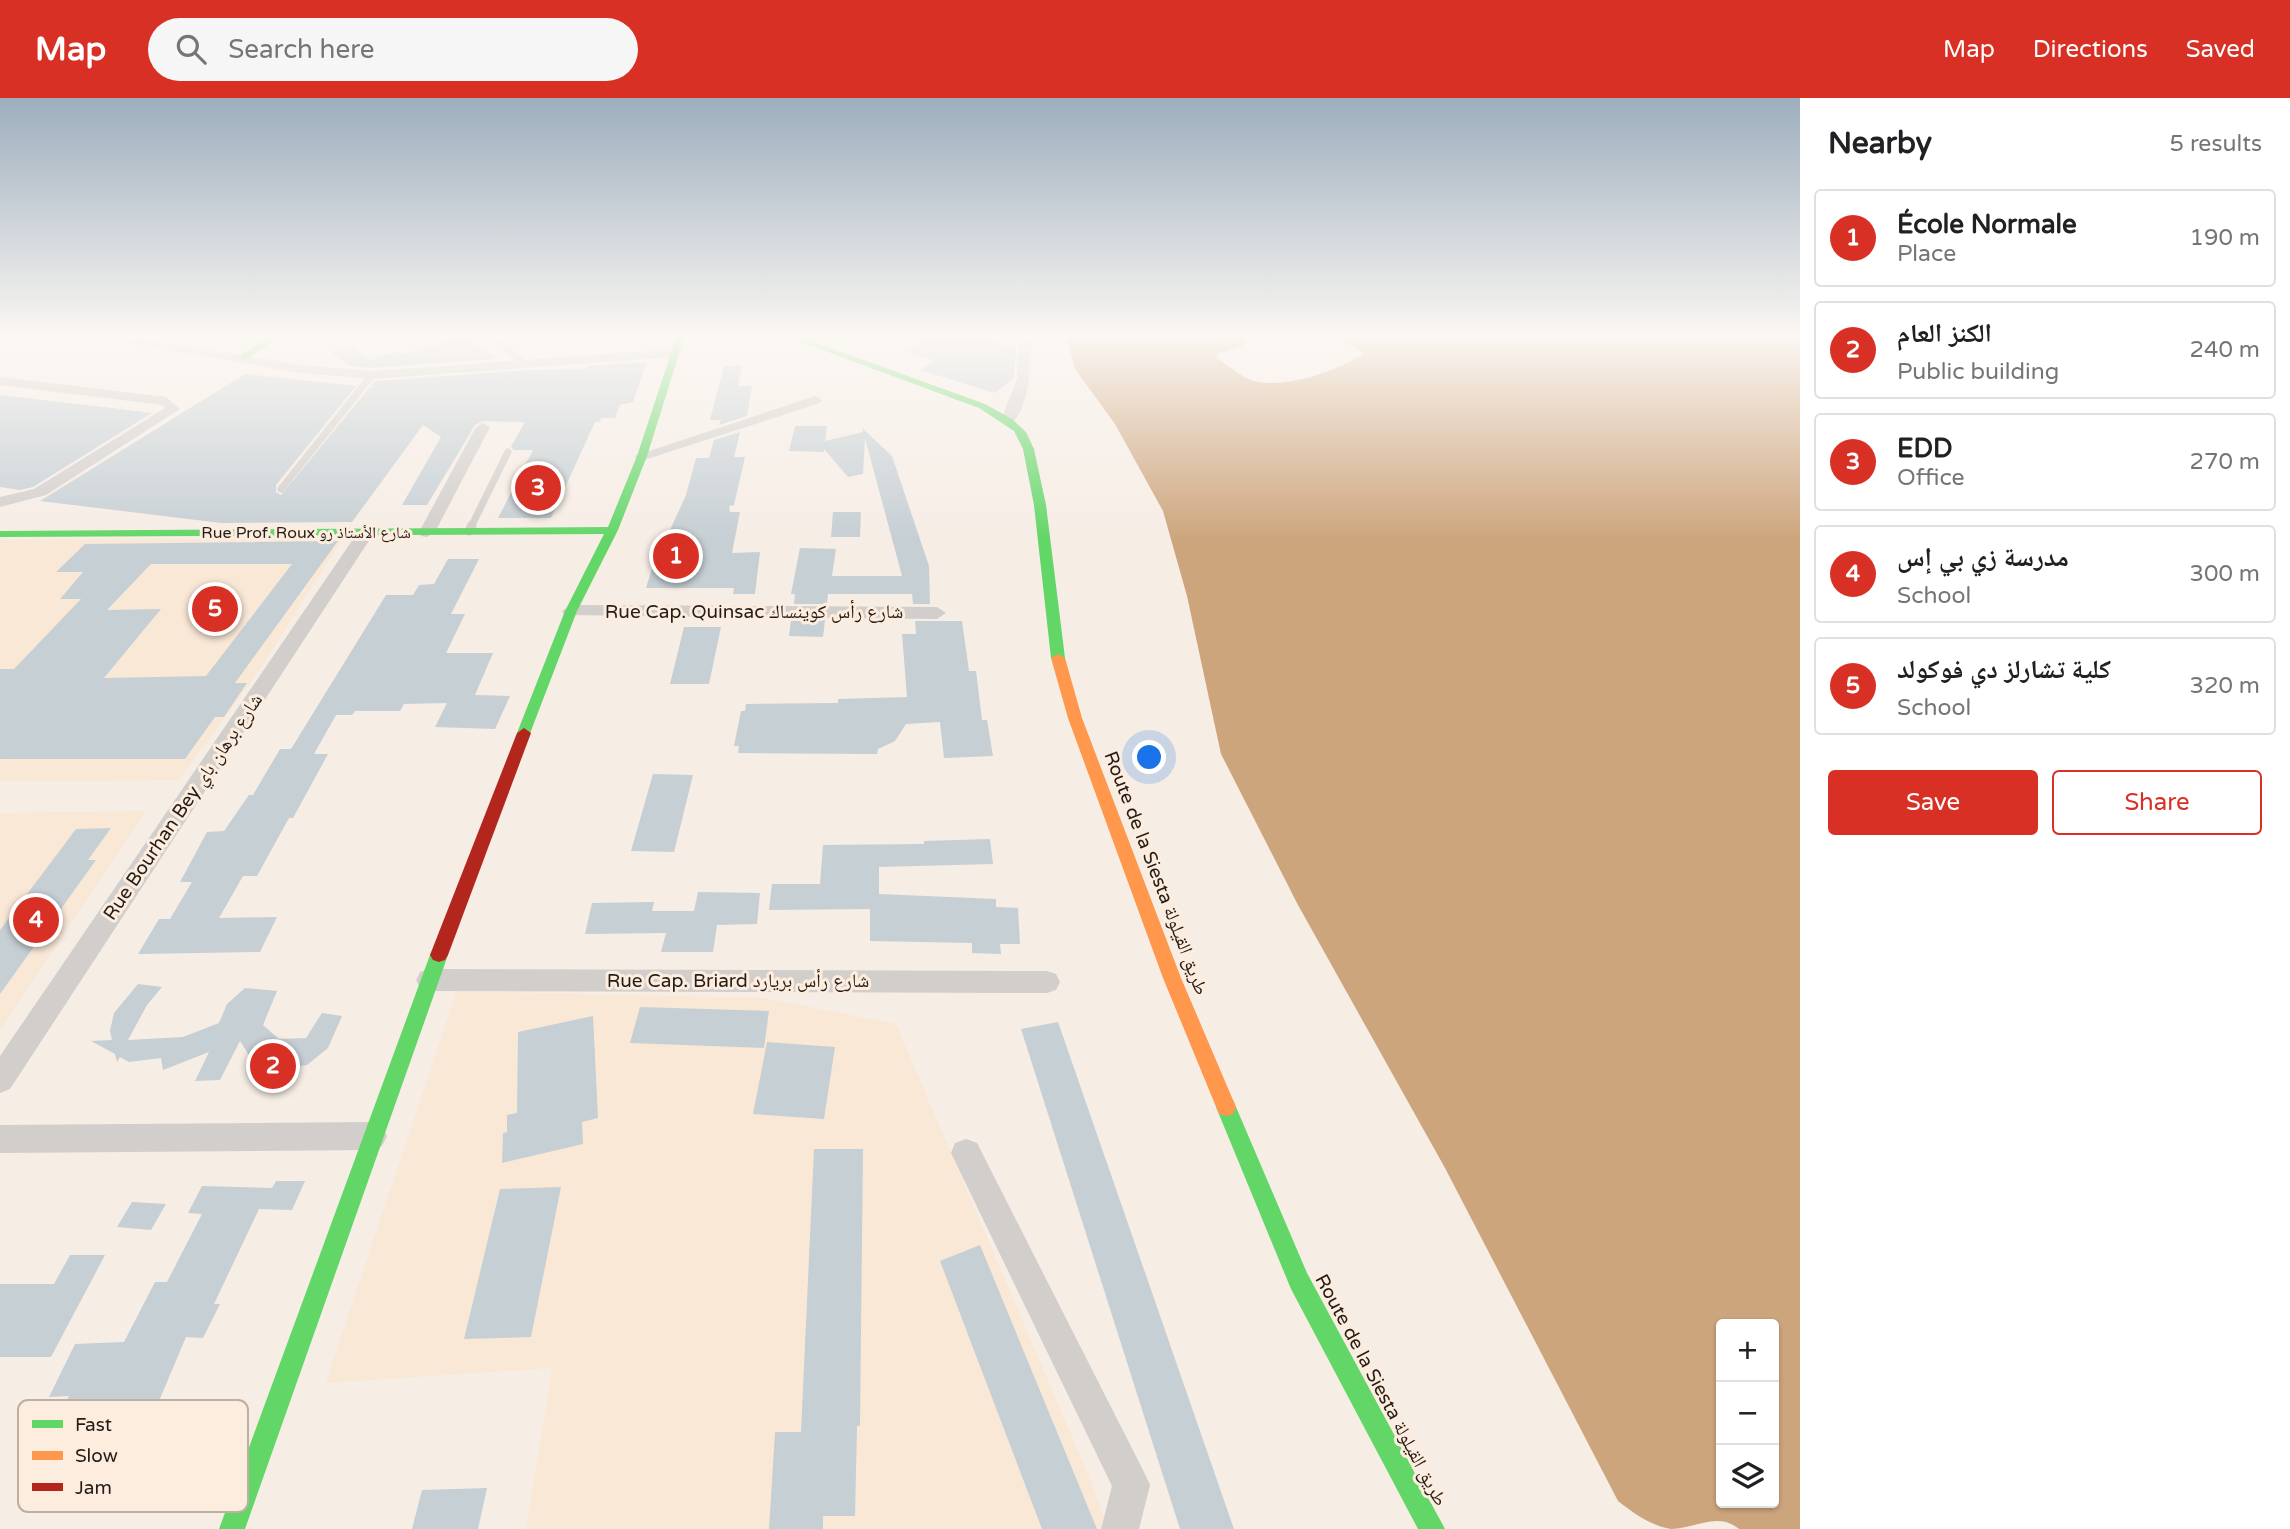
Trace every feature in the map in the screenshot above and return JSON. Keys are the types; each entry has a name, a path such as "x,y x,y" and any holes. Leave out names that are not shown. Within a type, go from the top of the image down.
{"main road":[{"path":"248,1484 429,980 571,611 612,530 642,456 658,405"},
{"name":"Route de la Siesta طريق القيلولة","path":"981,405 1008,420 1023,435 1033,468 1061,671 1075,718 1147,917 1298,1281 1432,1529"},
{"name":"Rue Prof. Roux شارع الأستاذ رو","path":"0,534 612,530"},
{"path":"232,1529 238,1512"}],"street":[{"path":"0,502 40,492 173,410 169,405"},
{"path":"642,456 800,405"},
{"path":"1008,420 1014,405"},
{"path":"427,532 482,427"},
{"name":"Rue Bourhan Bey شارع برهان باي","path":"0,1080 366,533"},
{"name":"Rue Cap. Quinsac شارع رأس كوينساك","path":"571,611 937,613"},
{"name":"Rue Cap. Briard شارع رأس بريارد","path":"429,980 1047,982"},
{"path":"0,1139 372,1136"},
{"path":"966,1153 1131,1485 1120,1529"}],"lane":[{"path":"281,489 348,405"},
{"path":"469,531 508,452"}],"shaded area":[{"path":"1101,405 1800,405 1800,1529 1739,1529 1723,1521 1714,1521 1671,1529 1649,1522 1618,1501 1445,1168 1298,905 1221,754 1187,596 1163,511 1115,424"},
{"path":"0,540 341,541 254,678 179,780 0,782 0,763 123,621 0,760"},
{"path":"146,811 1,1028 0,1028 0,813"},
{"path":"457,991 765,998 896,1024 1088,1474 1108,1529 526,1529 552,1368 326,1383"}],"building":[{"path":"0,405 83,405 152,413 33,487 20,490 0,487"},
{"path":"195,405 341,405 276,485 276,492 281,495 355,405 621,405 615,418 601,418 600,422 595,422 551,518 498,518 533,450 514,450 511,447 525,422 482,421 475,425 427,505 402,505 441,437 423,425 352,522 221,523 40,501"},
{"path":"714,405 749,405 747,416 719,425 721,420 710,420"},
{"path":"795,426 827,426 825,441 863,432 862,428 892,456 929,566 930,604 913,604 912,594 828,594 827,604 794,604 795,594 791,594 800,548 836,549 832,576 902,576 865,438 863,474 848,477 824,449 824,452 789,451"},
{"path":"740,432 734,457 745,457 734,505 729,506 730,512 740,512 732,553 760,552 755,594 733,594 734,588 646,588 660,543 664,543 686,495 696,458 709,458 714,440"},
{"path":"833,512 861,512 860,537 831,537"},
{"path":"338,541 235,683 247,683 224,717 215,717 185,759 0,759 0,669 14,669 81,599 60,599 83,572 56,572 85,544","holes":["151,564 292,564 206,676 104,678 161,609 107,610"]},
{"path":"448,559 479,559 451,614 465,614 446,653 493,653 475,695 510,696 495,729 435,727 447,703 404,704 400,711 355,711 352,715 336,715 314,754 328,754 293,818 289,818 257,876 243,876 219,918 277,917 260,952 138,954 159,919 170,919 192,882 180,882 207,832 224,831 249,795 253,795 280,749 291,749 386,595 413,595 419,585 434,584"},
{"path":"791,620 825,620 823,637 789,636"},
{"path":"915,621 962,621 969,671 976,671 982,720 987,720 993,756 944,758 940,722 906,724 895,741 878,749 877,754 738,753 739,746 734,746 741,711 745,711 746,704 838,703 838,699 907,697 902,634 916,634"},
{"path":"684,627 721,627 709,684 670,684"},
{"path":"653,774 693,775 674,852 631,851"},
{"path":"111,828 88,860 96,860 0,994 0,930 76,829"},
{"path":"990,839 993,864 879,867 879,894 996,899 996,907 1018,908 1020,944 1000,944 1001,954 972,953 972,943 870,941 870,909 769,910 772,884 820,884 823,845 924,844 924,841"},
{"path":"698,892 760,893 757,924 717,925 713,952 661,952 666,933 585,934 592,903 654,902 652,911 694,911"},
{"path":"138,984 162,987 147,1005 128,1040 183,1037 219,1023 227,1004 245,988 277,991 263,1025 279,1039 306,1038 322,1013 342,1016 328,1048 307,1065 276,1069 254,1063 240,1041 220,1080 195,1081 209,1052 163,1070 161,1058 129,1062 120,1057 117,1062 115,1054 91,1041 112,1040 110,1031 114,1013"},
{"path":"640,1007 769,1011 764,1048 630,1043"},
{"path":"593,1016 598,1118 582,1122 583,1144 502,1163 503,1133 507,1132 507,1115 517,1113 518,1032"},
{"path":"1058,1022 1234,1529 1180,1529 1021,1029"},
{"path":"767,1042 835,1047 824,1119 753,1114"},
{"path":"814,1149 863,1149 860,1426 857,1426 855,1516 823,1516 823,1529 769,1529 775,1432 801,1432"},
{"path":"276,1181 305,1181 292,1210 259,1209 214,1304 220,1304 203,1338 186,1337 159,1400 67,1400 69,1396 49,1397 75,1344 124,1342 155,1282 167,1282 202,1214 188,1213 202,1186 272,1188"},
{"path":"561,1187 531,1337 464,1339 500,1189"},
{"path":"132,1202 166,1204 151,1230 117,1227"},
{"path":"980,1245 1097,1529 1042,1529 940,1261"},
{"path":"70,1255 105,1255 51,1357 0,1357 0,1284 54,1284"},
{"path":"487,1488 478,1529 412,1529 422,1490"}],"traffic: fast":[{"path":"524,733 571,611 612,530 642,456 658,405"},
{"path":"979,405 1014,425 1029,449 1040,505 1058,658"},
{"path":"0,534 612,530"},
{"path":"248,1485 439,955"},
{"path":"1226,1107 1299,1281 1432,1529"},
{"path":"232,1529 238,1512"}],"traffic: slow":[{"path":"1058,658 1075,718 1172,978 1226,1107"}],"traffic: jam":[{"path":"439,955 524,733"}],"place":[{"name":"EDD","path":"538,488"},
{"name":"École Normale","path":"676,556"},
{"name":"كلية تشارلز دي فوكولد","path":"215,609"},
{"name":"مدرسة زي بي إس","path":"36,920"},
{"name":"الكنز العام","path":"273,1066"}]}
